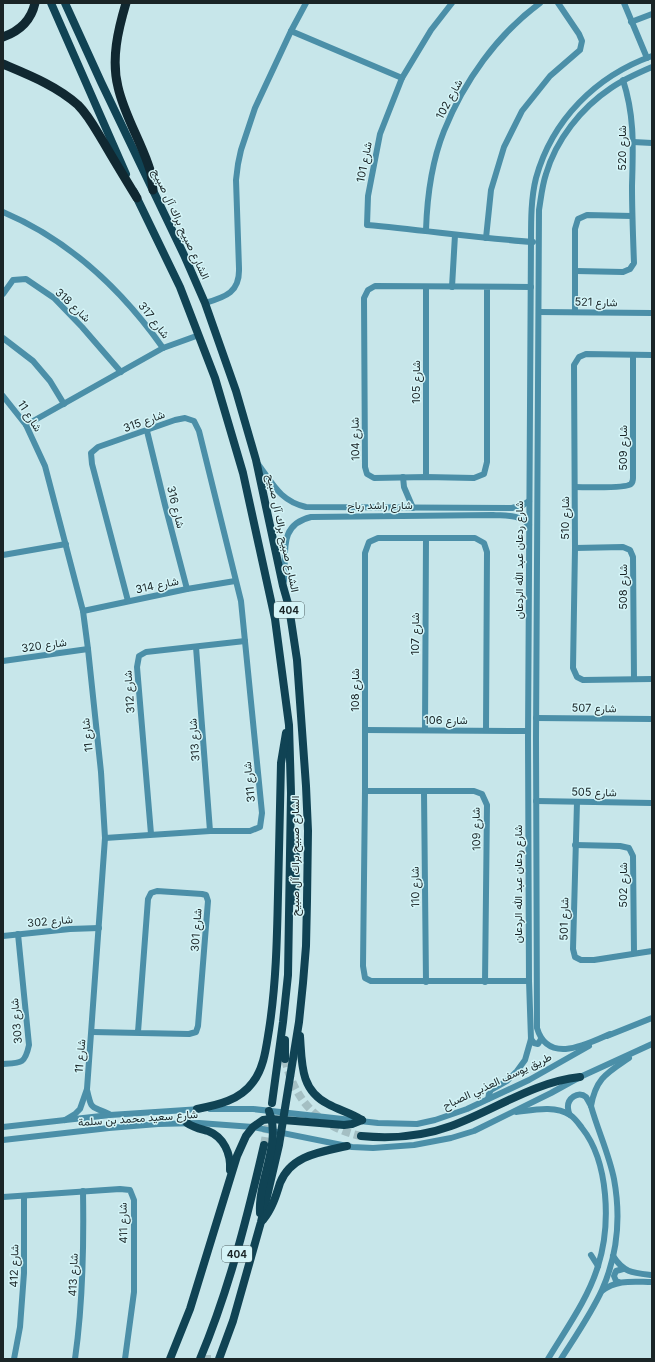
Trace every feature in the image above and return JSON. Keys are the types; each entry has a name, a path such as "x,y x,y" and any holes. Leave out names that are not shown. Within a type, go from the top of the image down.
{"highway":[{"path":"3,37 15,32 25,24 33,11 35,3"},
{"path":"126,3 116,44 116,73 118,88 148,164 151,173 153,190"},
{"path":"116,44 131,3"},
{"path":"3,59 30,76"},
{"path":"3,64 61,92 85,113 137,198"}],"main road":[{"name":"الشارع صبيح براك آل صبيح","path":"51,3 137,198 180,287 218,385 245,479 276,619 289,725 291,793 288,976 271,1111 278,1131"},
{"name":"الشارع صبيح براك آل صبيح","path":"65,3 205,303 236,391 256,460 283,586 289,607 297,660 306,786 308,831 306,946 299,1022 285,1116 278,1131 261,1222"},
{"path":"197,1109 220,1104 241,1094 257,1077 264,1060 272,1010 276,962 281,763 284,741 289,725"},
{"path":"285,1059 285,1039 294,952 296,858 295,846 291,831"},
{"path":"299,1022 302,1066 308,1085 324,1102 362,1120"},
{"path":"361,1136 398,1138 432,1132 462,1122 539,1086 559,1080 580,1077"},
{"path":"170,1359 192,1303 230,1177 244,1140 253,1127 263,1120 271,1111 285,1116 344,1125 362,1120"},
{"path":"187,1124 213,1134 222,1142 227,1149 230,1160 230,1177"},
{"name":"404","path":"203,1357 234,1264 247,1218 264,1145"},
{"path":"261,1222 270,1209 284,1175 293,1165 314,1153 347,1146"},
{"name":"404","path":"219,1359 225,1346 261,1222"}],"street":[{"path":"205,303 226,296 235,287 238,281 236,180 238,164 246,132 255,108 291,31 306,3"},
{"name":"شارع 101","path":"452,3 431,30 402,78 380,134 368,196 367,225 426,230 455,235 539,242"},
{"name":"شارع 102","path":"426,230 427,207 436,159 444,132 463,94 481,64 505,33 540,3"},
{"path":"486,238 491,190 504,147 522,111 550,76 580,50 582,41 579,34 558,3"},
{"path":"624,3 631,22 649,57"},
{"path":"631,22 652,14"},
{"path":"291,31 402,78"},
{"name":"شارع ردعان عبد الله الردعان","path":"488,1099 491,1090 513,1076 522,1066 528,1053 531,1039 529,981 528,648 531,242 533,195 539,172 556,131 578,104 607,80 632,64 649,57"},
{"name":"شارع ردعان عبد الله الردعان","path":"541,1039 537,1028 536,876 539,210 546,174 558,144 581,113 597,98 623,80 652,67"},
{"name":"شارع 520","path":"576,270 623,272 630,269 634,263 632,216 632,114 623,80"},
{"path":"633,142 652,143"},
{"path":"539,172 546,174"},
{"name":"شارع 317","path":"3,212 40,230 80,258 107,281 141,317 163,348 26,425"},
{"path":"575,312 575,229 578,219 587,215 632,216"},
{"path":"452,287 455,235"},
{"name":"شارع 318","path":"3,294 13,280 26,279 54,298 122,372"},
{"name":"شارع 104","path":"487,288 487,462 484,474 474,478 374,478 367,474 365,467 364,298 368,290 375,286 487,288 531,287"},
{"name":"شارع 105","path":"426,287 426,477"},
{"name":"شارع 521","path":"539,312 652,312"},
{"path":"163,348 199,335"},
{"path":"3,338 33,362 50,381 64,404"},
{"name":"شارع 510","path":"652,355 586,354 579,357 574,365 574,668 577,676 583,680 652,679"},
{"name":"شارع 509","path":"575,486 621,487 630,485 632,482 633,355"},
{"name":"شارع 11","path":"3,396 26,425 45,466 66,544 83,611 101,772 105,838 87,1089 80,1109 65,1120"},
{"name":"شارع 315","path":"128,601 92,464 91,453 98,447 184,418 194,421 199,431 235,581"},
{"name":"شارع 316","path":"147,430 187,589"},
{"name":"شارع راشد رباح","path":"256,460 284,498 298,506 311,508 512,508 523,505 529,500"},
{"path":"403,477 404,486 413,508"},
{"path":"512,508 512,516"},
{"name":"شارع راشد رباح","path":"283,586 285,567 284,547 286,536 292,527 306,518 330,516 492,515 512,516 522,519 529,525"},
{"name":"شارع 108","path":"486,730 487,552 485,546 482,542 475,538 378,538 369,542 365,553 363,966 365,978 371,981 529,981"},
{"name":"شارع 107","path":"425,730 426,538"},
{"path":"3,555 66,544"},
{"name":"شارع 508","path":"575,548 623,548 630,550 633,557 634,679"},
{"name":"شارع 314","path":"83,611 187,589 235,581"},
{"name":"شارع 311","path":"105,838 210,831 250,831 260,827 262,813 241,601 235,581"},
{"path":"529,599 537,599"},
{"name":"شارع 312","path":"151,834 137,667 139,656 146,652 245,641"},
{"name":"شارع 313","path":"196,647 210,831"},
{"path":"528,648 537,648"},
{"name":"شارع 320","path":"3,661 88,649"},
{"name":"شارع 507","path":"536,718 652,719"},
{"name":"شارع 106","path":"365,730 528,731"},
{"name":"شارع 109","path":"365,791 474,791 482,794 487,805 485,982"},
{"name":"شارع 110","path":"424,792 426,982"},
{"name":"شارع 505","path":"536,801 652,803"},
{"name":"شارع 501","path":"577,802 573,950 575,957 581,960 594,960 652,951"},
{"name":"شارع 502","path":"575,845 620,846 628,848 633,856 634,953"},
{"path":"529,876 536,876"},
{"name":"شارع 301","path":"92,1032 193,1034 198,1030 208,901 206,895 157,890 151,893 148,899 138,1032"},
{"name":"شارع 302","path":"3,936 70,929 99,928"},
{"name":"شارع 303","path":"3,1064 21,1062 27,1058 29,1045 18,934"},
{"name":"طريق يوسف العذبي الصباح","path":"362,1120 417,1124 451,1115 529,1080 610,1034 652,1018"},
{"path":"531,1039 534,1043 538,1044 541,1039 550,1047 558,1050 566,1050 586,1045 610,1034"},
{"path":"591,1106 594,1092 601,1079 614,1068 652,1044"},
{"path":"278,1131 347,1146 373,1148 392,1148 451,1138 474,1131 580,1077 645,1048"},
{"name":"شارع 11","path":"87,1089 89,1101 92,1107 110,1115"},
{"path":"548,1359 578,1311 593,1281 602,1250 605,1228 605,1196 603,1180 594,1149 587,1134 570,1115 568,1108 569,1102 573,1097 582,1095 591,1106 610,1164 616,1197 617,1229 613,1256 601,1291 561,1359"},
{"name":"شارع سعيد محمد بن سلمة","path":"3,1127 110,1115 197,1109 271,1111"},
{"path":"509,1113 529,1110 556,1110 570,1115"},
{"name":"شارع سعيد محمد بن سلمة","path":"3,1140 109,1128 187,1124 215,1124 253,1127 278,1131"},
{"name":"شارع 411","path":"3,1197 83,1191 120,1189 130,1190 134,1200 134,1292 125,1359"},
{"name":"شارع 413","path":"75,1359 82,1304 84,1246 83,1191"},
{"name":"شارع 412","path":"14,1359 20,1327 24,1273 24,1196"},
{"path":"591,1255 598,1266"},
{"path":"613,1256 623,1269 640,1274 652,1274"},
{"path":"619,1282 616,1281 614,1276 616,1272 623,1269"},
{"path":"601,1291 608,1286 619,1282 652,1282"},
{"path":"223,1359 225,1346"}],"tunnel":[{"path":"285,1059 289,1074 295,1087 311,1110 333,1126 346,1132 361,1136"},
{"path":"264,1145 270,1113"}]}
